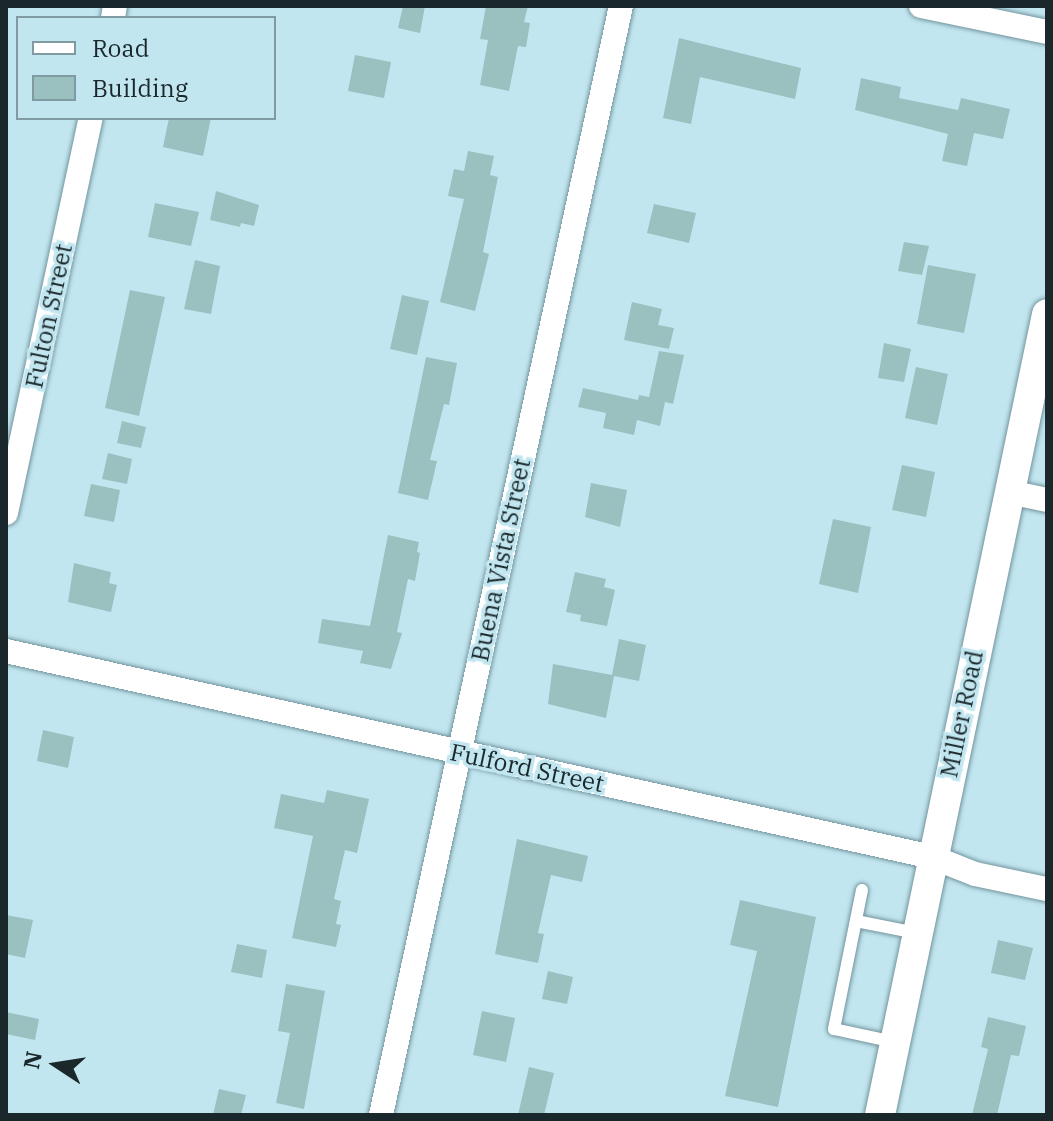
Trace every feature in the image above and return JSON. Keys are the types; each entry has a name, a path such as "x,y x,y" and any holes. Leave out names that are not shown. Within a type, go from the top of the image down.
{"street":[{"name":"Buena Vista Street","path":"381,1115 621,6"},
{"path":"921,6 1047,32"},
{"name":"Fulton Street","path":"6,513 91,120"},
{"name":"Miller Road","path":"880,1115 1047,314"},
{"path":"1009,492 1047,500"},
{"name":"Fulford Street","path":"6,651 932,857 975,874 1047,889"}],"lane":[{"path":"862,890 834,1029 894,1042"},
{"path":"856,921 917,933"}],"building":[{"path":"403,6 425,6 420,33 398,28"},
{"path":"486,6 528,6 524,22 530,23 526,47 518,46 509,91 480,85 488,40 480,39"},
{"path":"679,38 801,68 795,99 700,77 691,124 663,118"},
{"path":"355,55 391,62 384,98 348,91"},
{"path":"861,78 901,87 899,98 958,110 961,98 1010,109 1003,139 974,133 967,166 942,161 948,134 855,110"},
{"path":"169,120 211,120 203,156 163,147"},
{"path":"468,151 494,156 490,175 498,177 483,252 489,254 475,311 440,302 464,199 448,196 454,169 464,171"},
{"path":"216,191 259,205 254,226 241,223 240,227 210,220"},
{"path":"155,203 199,212 191,246 148,237"},
{"path":"654,204 696,213 689,243 647,233"},
{"path":"904,242 929,246 922,275 898,271"},
{"path":"195,260 220,266 211,314 184,309"},
{"path":"928,265 976,274 964,333 917,324"},
{"path":"130,290 165,297 139,416 105,408"},
{"path":"402,295 429,301 417,355 390,349"},
{"path":"632,302 662,309 658,325 674,328 669,349 624,340"},
{"path":"884,343 911,349 904,382 878,378"},
{"path":"659,351 684,355 673,404 665,402 660,426 637,420 634,435 603,428 606,413 578,407 583,388 638,400 639,395 649,397"},
{"path":"426,357 457,363 449,405 444,404 430,460 437,461 428,500 398,493"},
{"path":"916,367 948,374 937,425 905,418"},
{"path":"122,421 146,427 141,448 117,443"},
{"path":"108,453 132,459 127,484 102,479"},
{"path":"902,465 935,472 926,517 892,510"},
{"path":"591,483 627,490 620,527 585,517"},
{"path":"91,484 120,490 114,522 84,516"},
{"path":"833,519 871,527 858,593 819,584"},
{"path":"388,535 419,542 417,552 420,553 415,581 408,579 397,632 402,633 391,669 360,663 363,651 318,643 322,619 370,626"},
{"path":"74,563 111,572 109,583 117,585 111,612 68,602"},
{"path":"575,572 606,579 604,587 615,590 607,626 580,621 581,615 566,612"},
{"path":"619,639 646,645 639,681 614,676 606,718 548,704 553,664 612,675"},
{"path":"43,730 74,737 68,768 37,761"},
{"path":"327,790 369,799 357,853 345,850 334,899 341,901 336,924 341,925 336,947 292,938 313,836 274,828 281,794 324,803"},
{"path":"517,839 588,856 582,882 551,875 538,933 544,934 538,963 495,954"},
{"path":"740,900 816,917 778,1107 725,1096 757,951 730,945"},
{"path":"6,915 33,920 25,958 6,954"},
{"path":"998,940 1033,948 1025,980 991,973"},
{"path":"237,944 267,950 262,978 231,972"},
{"path":"548,971 573,977 567,1004 542,999"},
{"path":"286,984 325,991 304,1109 276,1103 290,1033 278,1031"},
{"path":"482,1011 515,1018 506,1062 473,1055"},
{"path":"6,1012 39,1019 35,1040 6,1034"},
{"path":"988,1017 1026,1026 1019,1056 1011,1055 997,1115 972,1115 988,1049 981,1047"},
{"path":"529,1067 554,1073 544,1115 518,1115"},
{"path":"219,1089 246,1095 241,1115 213,1115"}]}
